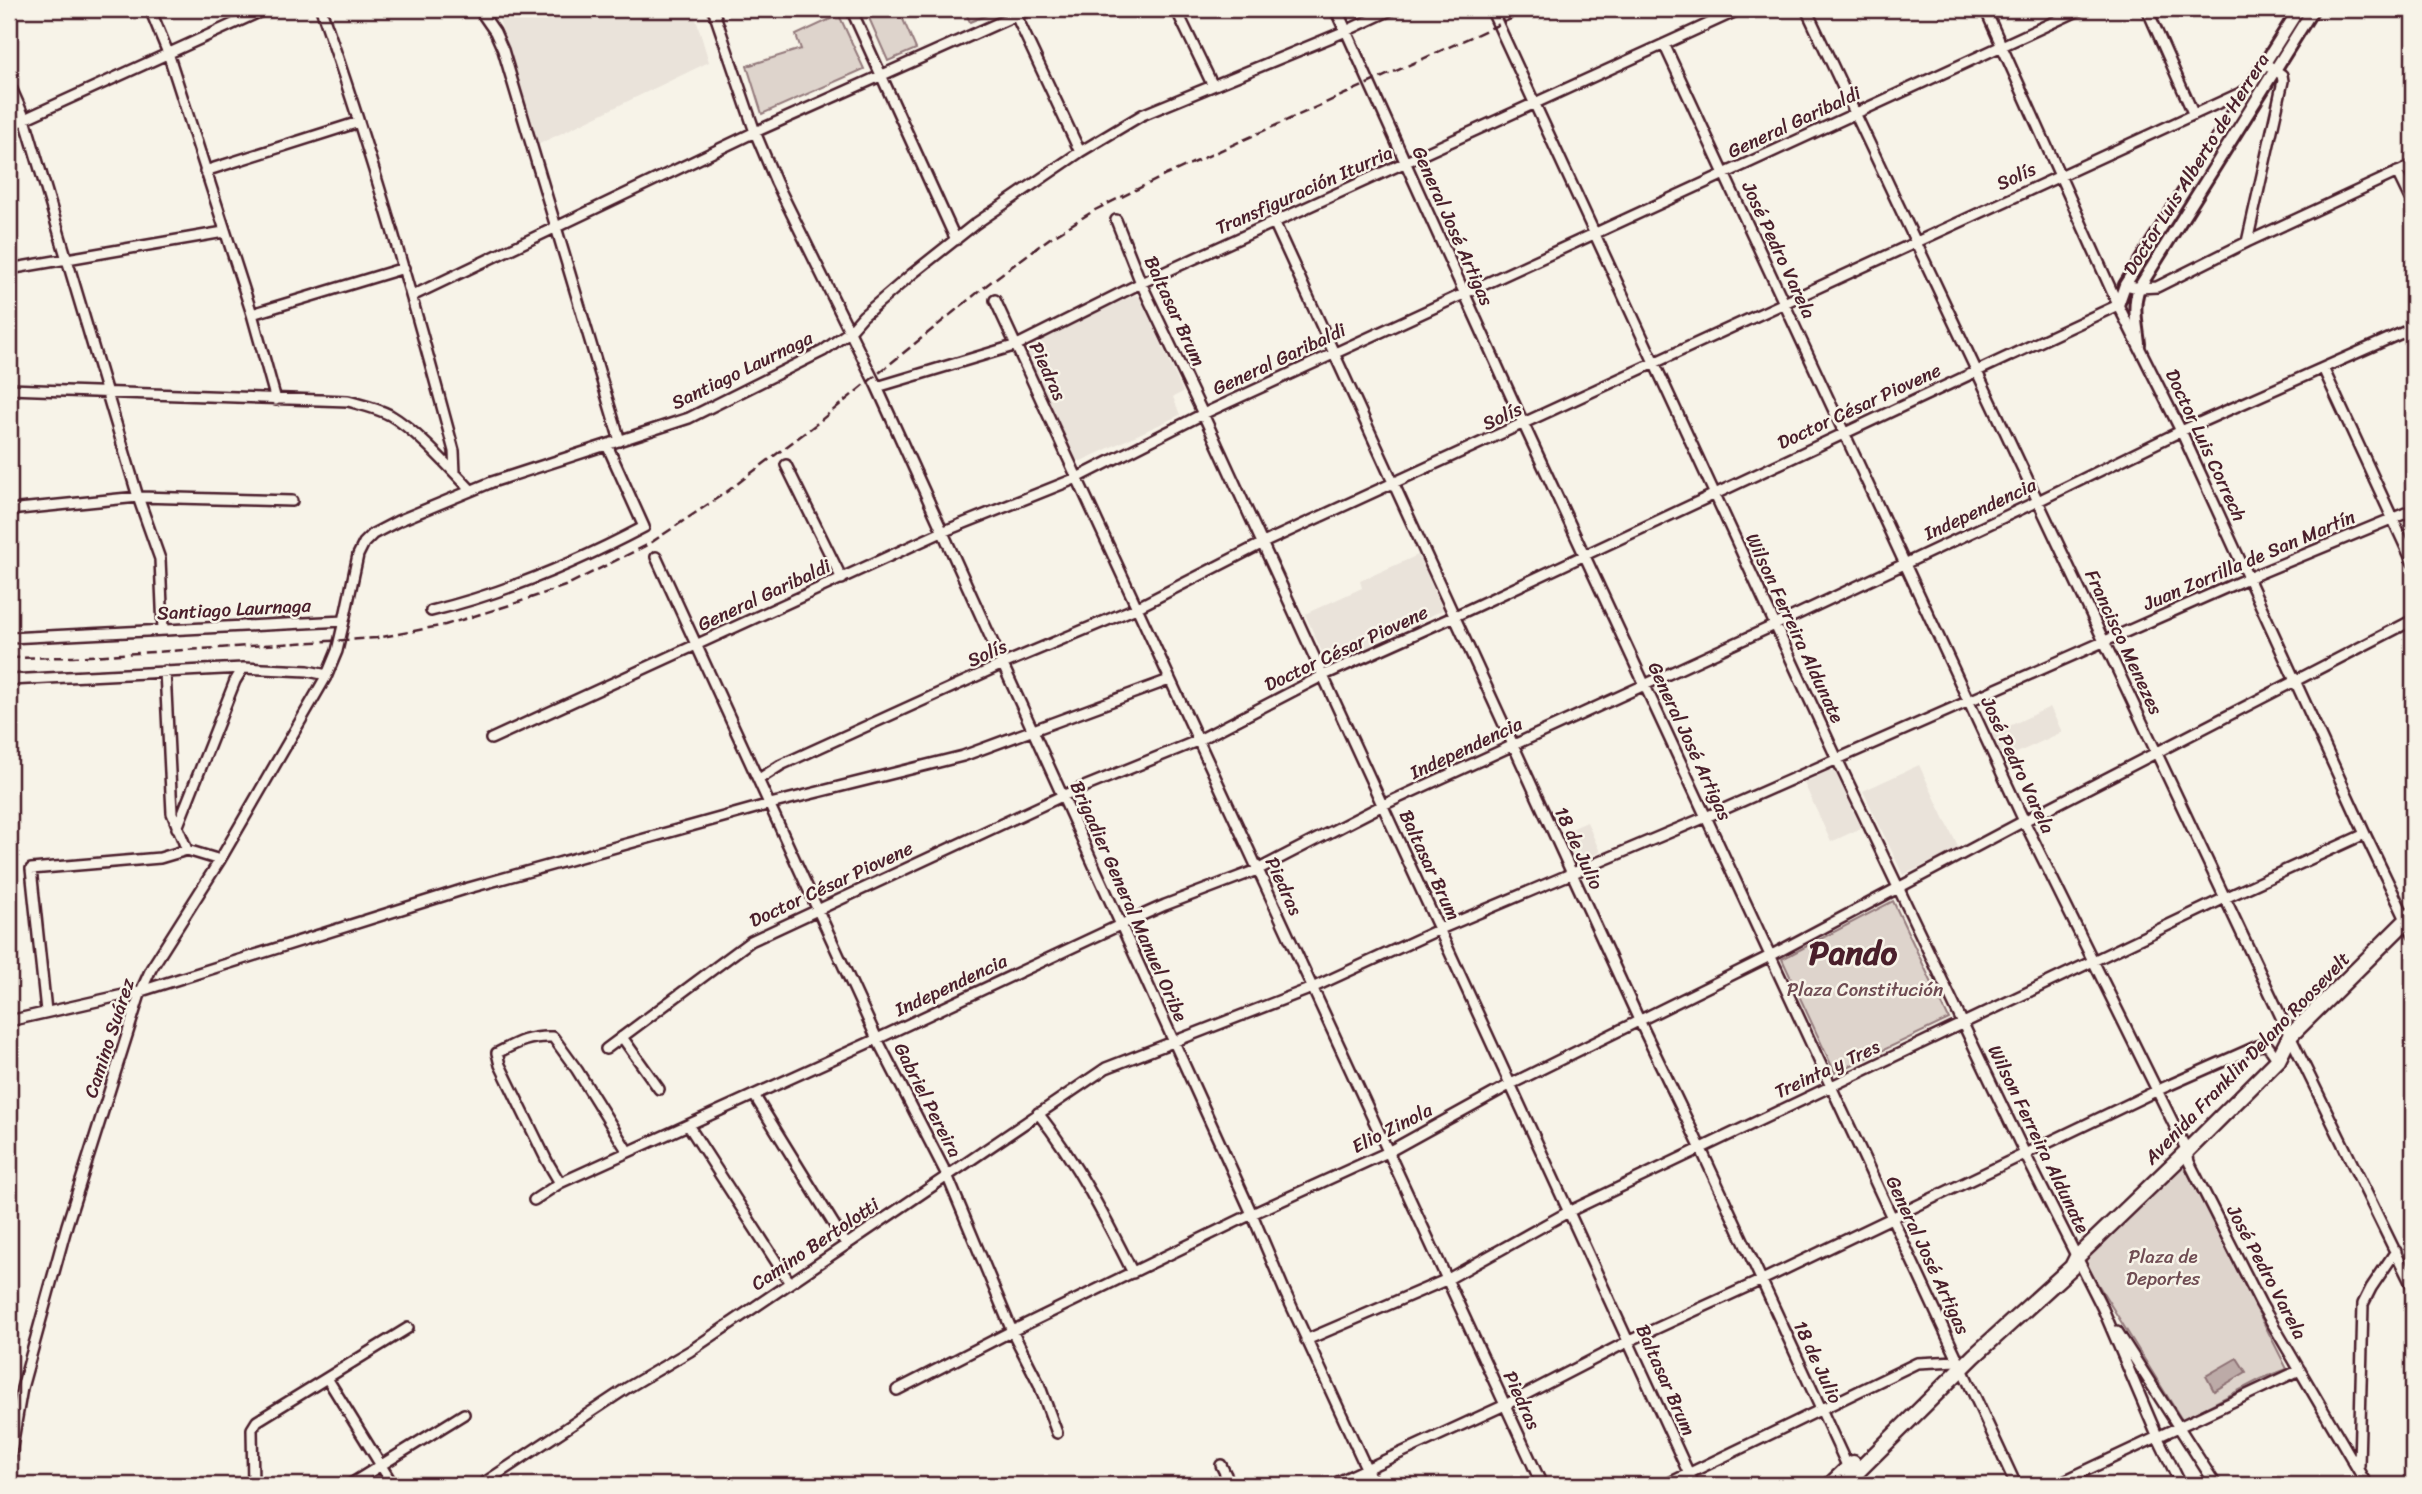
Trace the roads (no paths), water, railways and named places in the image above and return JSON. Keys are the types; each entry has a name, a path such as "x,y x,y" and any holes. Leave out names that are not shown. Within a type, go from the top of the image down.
{"highway":[{"name":"Avenida Franklin Delano Roosevelt","path":"1830,1485 1850,1479 1960,1364 2072,1267 2077,1257 2278,1060 2290,1037 2411,923"}],"street":[{"path":"150,9 169,53 252,314 276,400"},
{"path":"9,126 265,9"},
{"path":"320,9 359,122 404,268 454,451 455,472"},
{"path":"479,9 495,32 503,50 620,441"},
{"name":"Brigadier General Manuel Oribe","path":"713,9 755,132 776,182 877,387 1252,1214 1306,1340 1374,1485"},
{"path":"851,9 956,240"},
{"path":"412,296 755,132 882,76 1015,12 1030,9"},
{"path":"1176,9 1212,84"},
{"name":"General José Artigas","path":"1336,9 1524,425 2016,1485"},
{"name":"Santiago Laurnaga","path":"9,638 344,621 358,555 363,543 373,534 471,490 689,418 823,351 956,240 1080,152 1142,115 1393,9"},
{"name":"Wilson Ferreira Aldunate","path":"1491,9 1962,1025 2103,1309"},
{"name":"Transfiguración Iturria","path":"877,387 1017,345 1141,283 1741,9"},
{"name":"Francisco Menezes","path":"1806,9 2290,1037 2413,1288"},
{"name":"Doctor Luis Correch","path":"1985,9 2118,305 2181,431 2365,834 2411,923"},
{"name":"General Garibaldi","path":"491,739 942,532 1077,478 1203,414 2081,9"},
{"path":"2147,9 2193,113"},
{"name":"Doctor Luis Alberto de Herrera","path":"2139,344 2135,298 2139,288 2270,66 2300,9"},
{"name":"Doctor Luis Alberto de Herrera","path":"2270,66 2313,9"},
{"path":"1015,12 1080,152"},
{"name":"José Pedro Varela","path":"1664,44 2024,821 2187,1152 2189,1162 2261,1304 2367,1485"},
{"path":"2247,242 2283,81 2281,75 2270,66"},
{"path":"9,83 25,119 138,497 160,559 163,630"},
{"name":"Solís","path":"759,779 781,765 1003,664 1136,608 1263,544 2193,113 2255,90"},
{"name":"Doctor Luis Alberto de Herrera","path":"2118,305 2125,285 2255,90"},
{"path":"205,171 359,122"},
{"path":"2125,285 2139,288 2157,287 2413,165"},
{"path":"2397,172 2413,205"},
{"name":"Baltasar Brum","path":"1115,220 1141,283 1324,675 1695,1485"},
{"name":"18 de Julio","path":"1274,222 1639,1020 1762,1280 1850,1479"},
{"path":"9,269 224,232"},
{"path":"252,314 404,268"},
{"name":"Piedras","path":"995,300 1542,1485"},
{"path":"2118,305 2135,312"},
{"name":"Doctor César Piovene","path":"606,1049 740,947 1062,796 1197,741 1324,675 2118,305"},
{"name":"Independencia","path":"534,1200 560,1183 1120,925 1257,870 1383,805 1775,625 2181,431 2413,328"},
{"path":"2323,368 2413,564"},
{"path":"9,389 348,401 371,407 399,422 455,472 471,490"},
{"path":"430,611 464,603 553,571 643,527 607,445"},
{"path":"786,465 842,579"},
{"path":"9,510 138,497 292,501"},
{"name":"Juan Zorrilla de San Martín","path":"1172,1041 1312,988 1440,929 1706,817 2248,578 2413,510"},
{"name":"Gabriel Pereira","path":"656,557 877,1039 947,1175 1057,1433"},
{"name":"Elio Zinola","path":"898,1390 1252,1214 1388,1152 1511,1084 1770,956 2413,620"},
{"name":"Camino Suárez","path":"9,1464 22,1388 67,1225 141,991 151,969 220,860 327,675 344,621"},
{"path":"177,828 243,668"},
{"path":"9,680 243,668 308,671 327,675"},
{"path":"165,671 172,813 187,850"},
{"path":"9,1031 13,1021 46,1011 141,991 465,889 770,804 937,764 1000,744 1169,680"},
{"name":"Treinta y Tres","path":"1306,1340 1448,1279 1570,1211 2225,898 2365,834"},
{"path":"46,1011 31,869 160,858 187,850 220,860"},
{"path":"560,1183 500,1065 497,1054 521,1041 535,1036 553,1037 628,1152"},
{"path":"622,1037 659,1089"},
{"name":"Camino Bertolotti","path":"481,1485 627,1388 690,1351 1106,1068 1172,1041"},
{"path":"1331,1485 1505,1405 1629,1341 2156,1091 2260,1045 2268,1046 2278,1060"},
{"path":"754,1095 846,1244"},
{"path":"1038,1113 1067,1151 1095,1196 1133,1273"},
{"path":"688,1125 790,1283"},
{"path":"2359,1468 2363,1304 2396,1251"},
{"path":"2103,1309 2216,1485"},
{"path":"2103,1309 2181,1485"},
{"path":"253,1485 252,1429 257,1421 408,1328"},
{"path":"1665,1485 1917,1363 1960,1364"},
{"path":"2055,1485 2300,1370"},
{"path":"327,1378 393,1485"},
{"path":"349,1485 464,1414"},
{"path":"1221,1465 1231,1485"}],"railway":[{"path":"9,658 73,657 377,638 445,625 565,586 649,544 725,493 815,425 988,284 1050,238 1095,210 1166,175 1533,9"}],"district":[{"name":"Pando","path":"1853,953"}],"park label":[{"name":"Plaza Constitución","path":"1865,989"},
{"name":"Plaza de Deportes","path":"2163,1267"}]}
